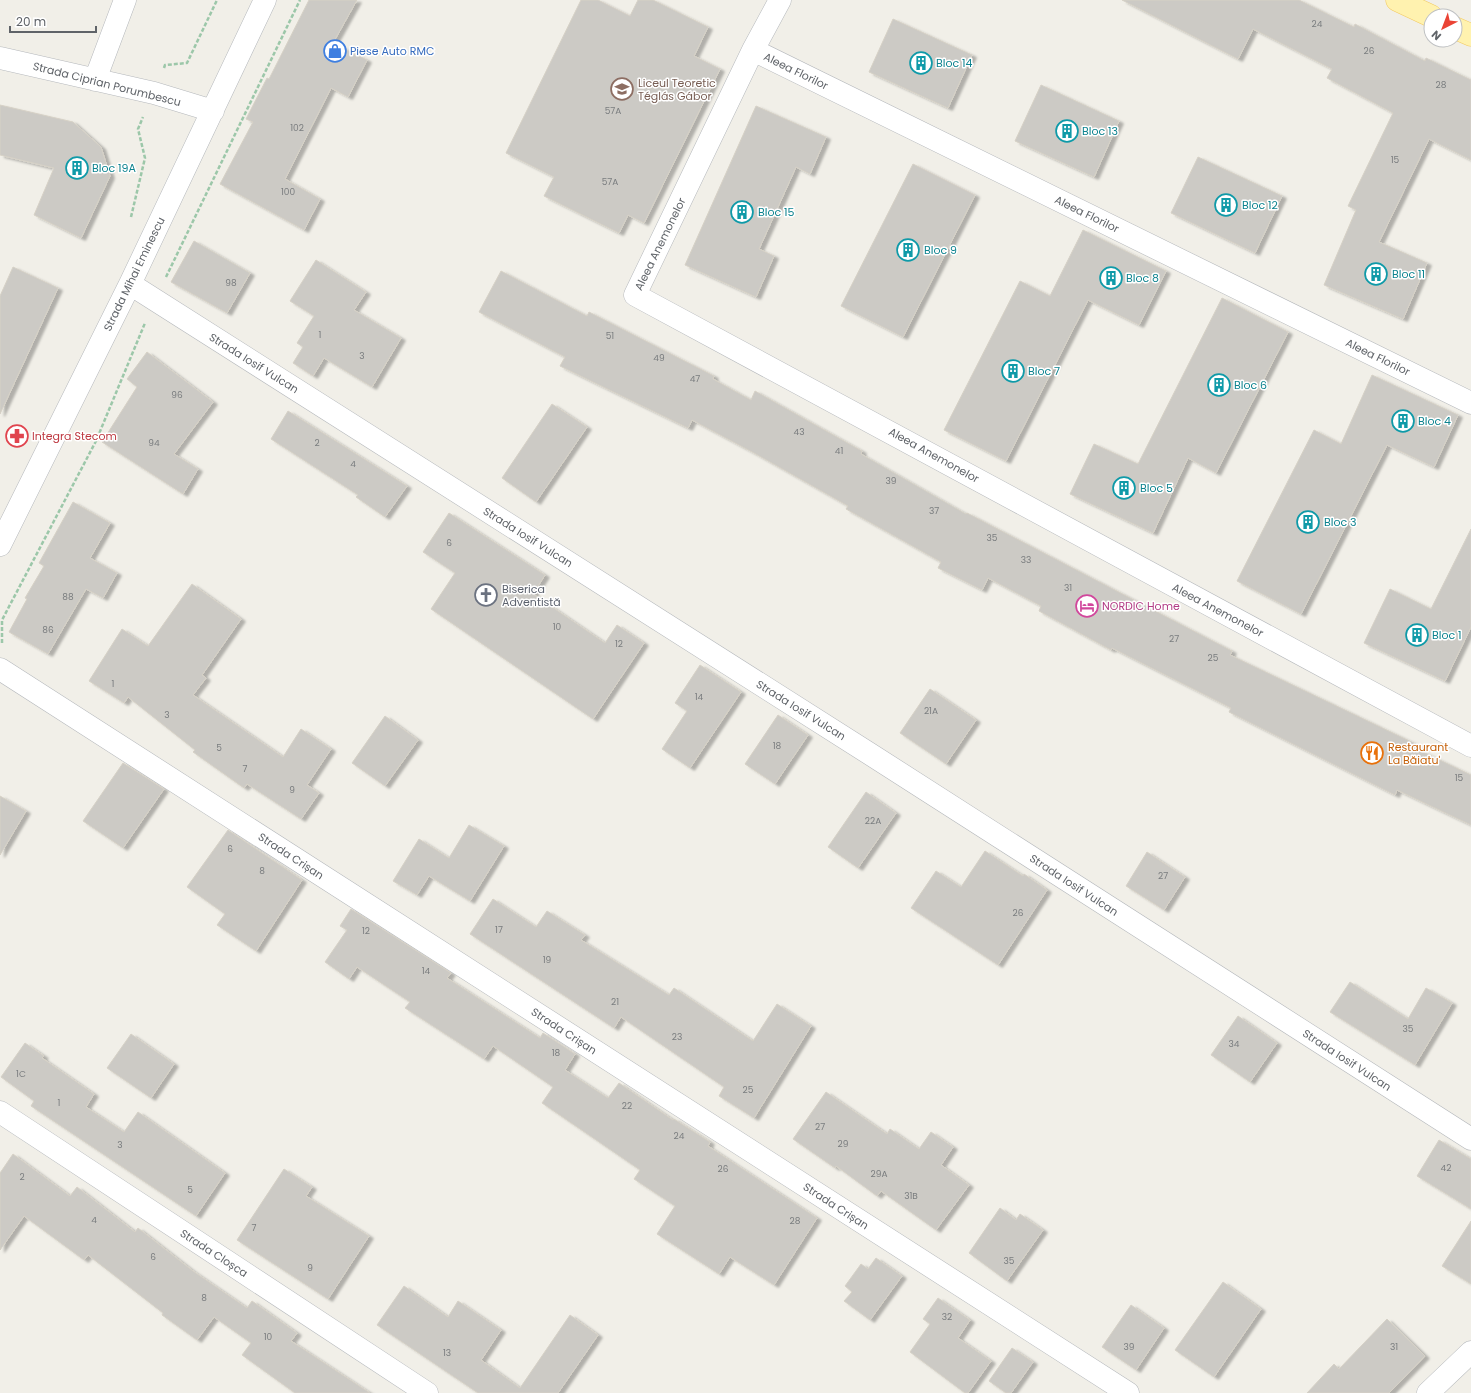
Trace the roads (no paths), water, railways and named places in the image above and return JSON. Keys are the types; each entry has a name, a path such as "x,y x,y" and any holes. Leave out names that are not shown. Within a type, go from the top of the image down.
{"main road":[{"path":"1397,0 1423,12"}],"street":[{"path":"95,80 125,0"},
{"name":"Strada Mihai Eminescu","path":"0,545 130,284 213,111 264,0"},
{"name":"Aleea Florilor","path":"780,0 753,50 1471,403"},
{"name":"Aleea Anemonelor","path":"753,50 635,295 1471,746"},
{"name":"Strada Ciprian Porumbescu","path":"0,58 154,93 213,111"},
{"name":"Strada Iosif Vulcan","path":"130,284 1471,1139"},
{"name":"Strada Crișan","path":"0,669 1128,1393"},
{"name":"Strada Cloșca","path":"0,1112 428,1393"},
{"path":"1428,1393 1471,1352"}],"place":[{"name":"Piese Auto RMC","path":"335,51"},
{"name":"Bloc 14","path":"921,63"},
{"name":"Liceul Teoretic Téglás Gábor","path":"622,89"},
{"name":"Bloc 13","path":"1067,131"},
{"name":"Bloc 19A","path":"77,168"},
{"name":"Bloc 12","path":"1226,205"},
{"name":"Bloc 15","path":"742,212"},
{"name":"Bloc 9","path":"908,250"},
{"name":"Bloc 11","path":"1376,274"},
{"name":"Bloc 8","path":"1111,278"},
{"name":"Bloc 7","path":"1013,371"},
{"name":"Bloc 6","path":"1219,385"},
{"name":"Bloc 4","path":"1403,421"},
{"name":"Integra Stecom","path":"17,436"},
{"name":"Bloc 5","path":"1124,488"},
{"name":"Bloc 3","path":"1308,522"},
{"name":"Biserica Adventistă","path":"486,595"},
{"name":"NORDIC Home","path":"1087,606"},
{"name":"Bloc 1","path":"1417,635"},
{"name":"Restaurant La Băiatu'","path":"1372,753"}]}
